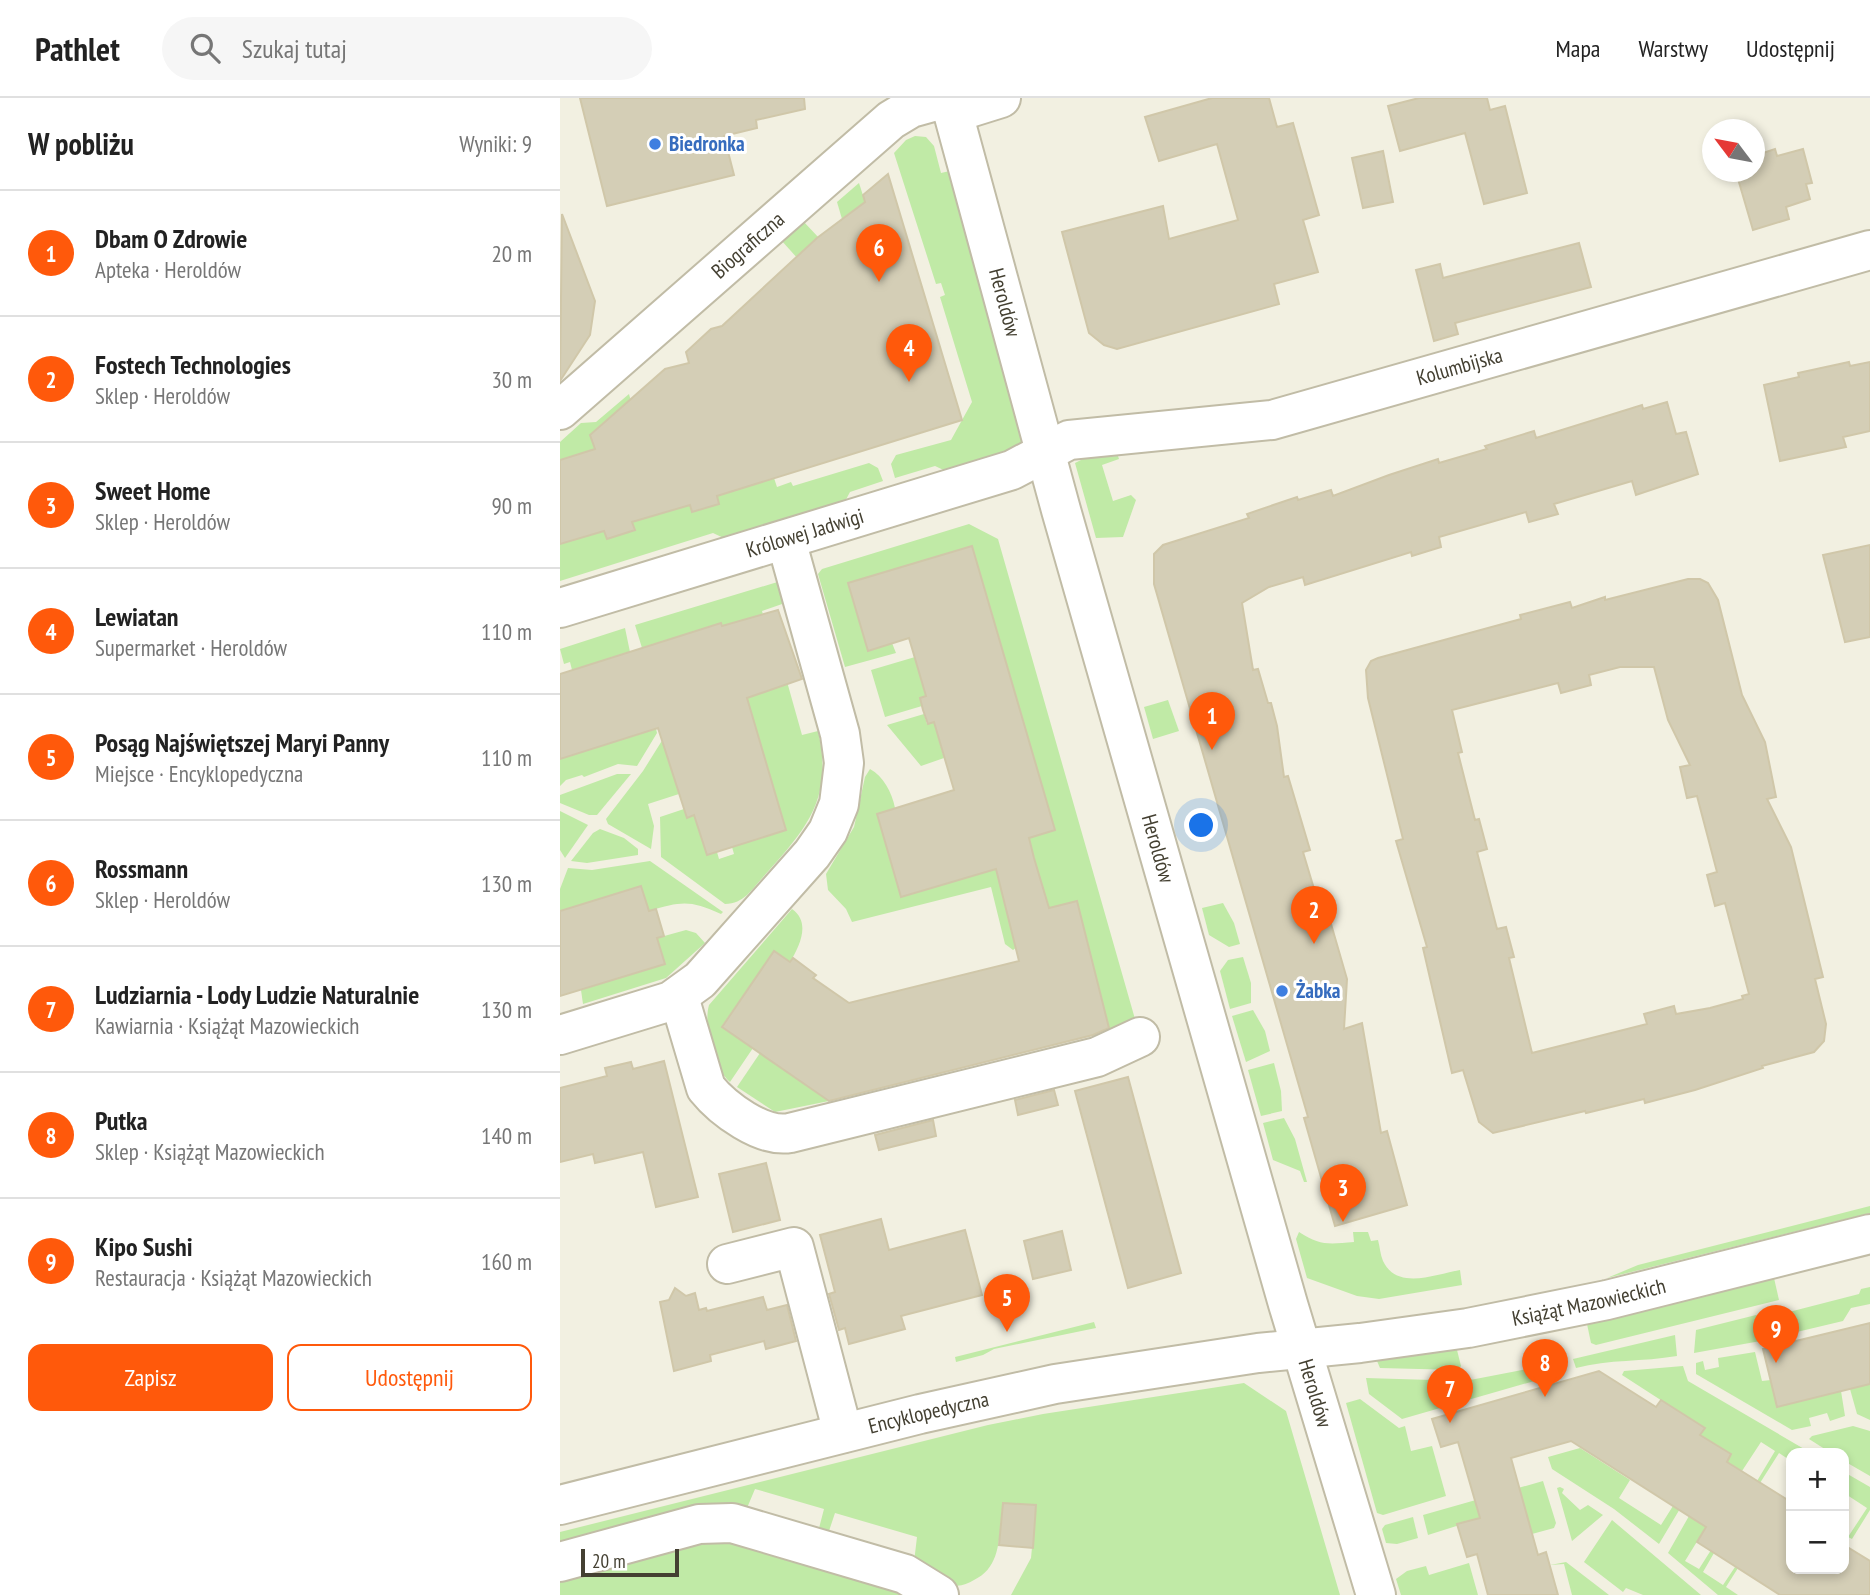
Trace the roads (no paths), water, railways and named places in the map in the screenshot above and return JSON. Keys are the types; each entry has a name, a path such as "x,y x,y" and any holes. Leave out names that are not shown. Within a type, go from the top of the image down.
{"street":[{"name":"Biograficzna","path":"560,410 891,120 911,108 1001,98"},
{"name":"Heroldów","path":"950,103 1069,537 1302,1349 1376,1595"},
{"name":"Kolumbijska","path":"1047,452 1078,438 1272,421 1870,250"},
{"name":"Królowej Jadwigi","path":"560,608 1012,470 1047,452"},
{"path":"560,1035 679,997 704,976 812,854 828,831 839,804 844,763 840,734 786,540"},
{"path":"679,997 706,1088 715,1098 760,1129 775,1134 790,1133 1091,1058 1140,1037"},
{"name":"Książąt Mazowieckich","path":"1302,1349 1414,1337 1542,1314 1870,1234"},
{"path":"727,1264 794,1247 843,1433"},
{"name":"Encyklopedyczna","path":"560,1505 843,1433 1055,1384 1140,1369 1302,1349"},
{"path":"560,1562 699,1524 732,1523 905,1574 939,1595"}],"place":[{"name":"Biedronka","path":"655,144"},
{"name":"Rossmann","path":"879,282"},
{"name":"Lewiatan","path":"909,382"},
{"name":"Dbam O Zdrowie","path":"1212,750"},
{"name":"Fostech Technologies","path":"1314,944"},
{"name":"Żabka","path":"1282,991"},
{"name":"Sweet Home","path":"1343,1222"},
{"name":"Posąg Najświętszej Maryi Panny","path":"1007,1332"},
{"name":"Kipo Sushi","path":"1776,1363"},
{"name":"Putka","path":"1545,1397"},
{"name":"Ludziarnia - Lody Ludzie Naturalnie","path":"1450,1423"}]}
